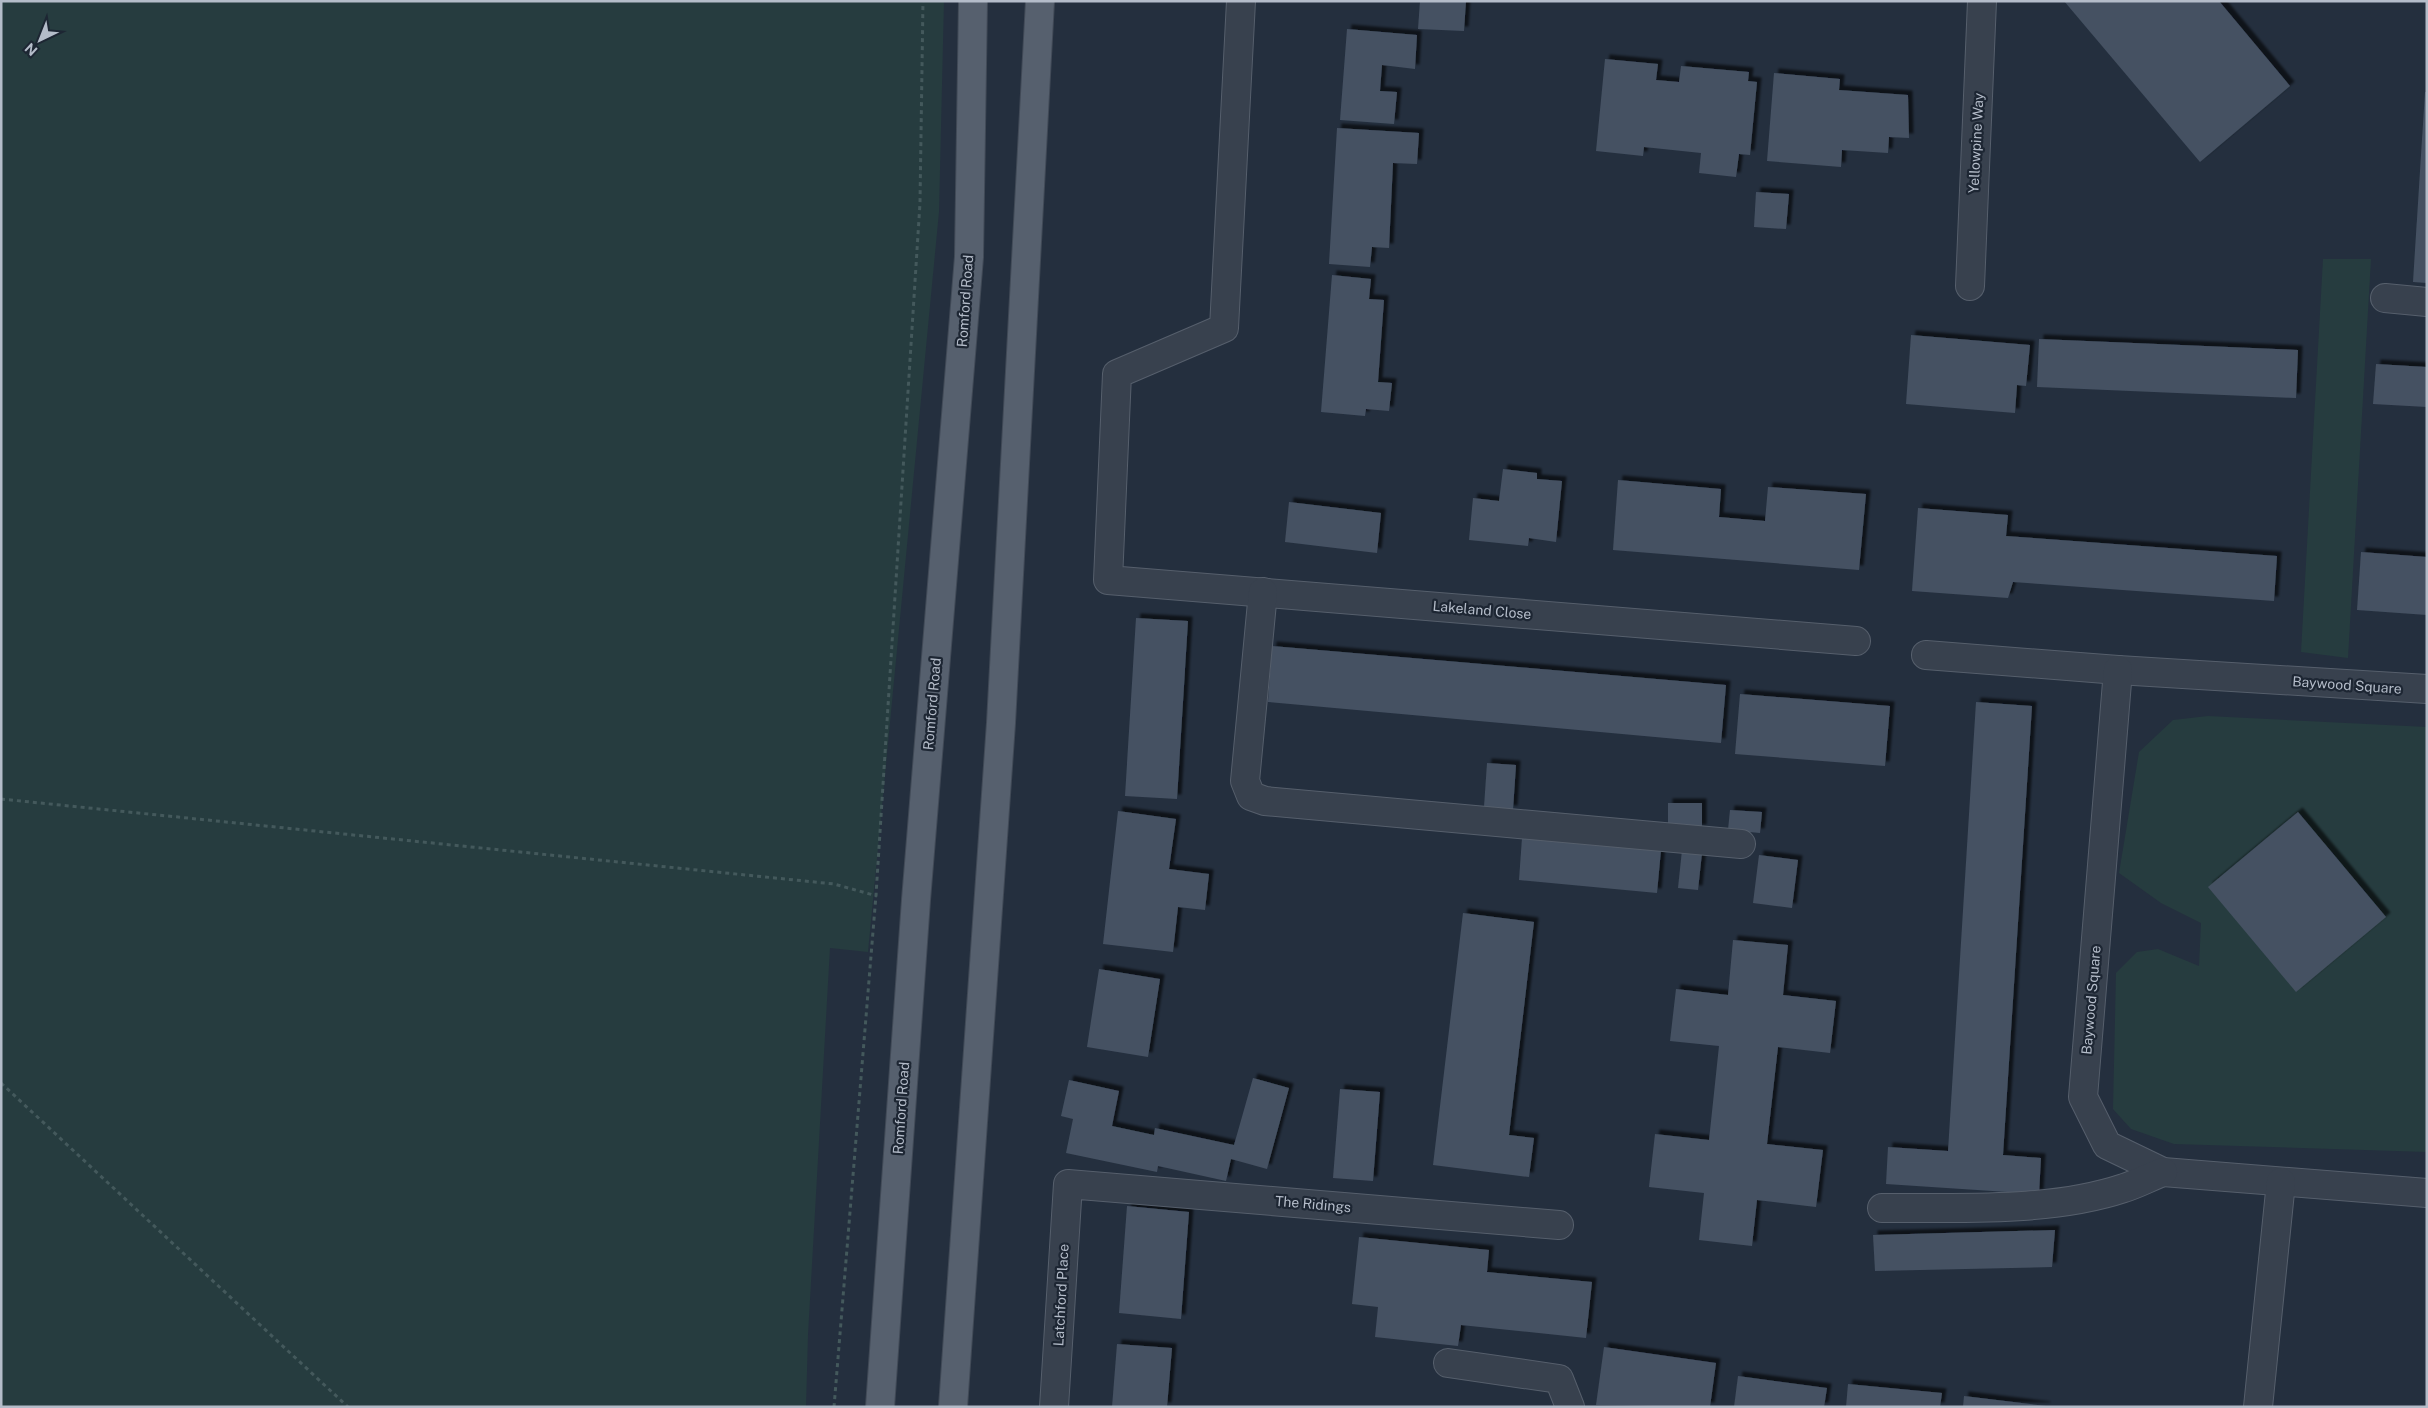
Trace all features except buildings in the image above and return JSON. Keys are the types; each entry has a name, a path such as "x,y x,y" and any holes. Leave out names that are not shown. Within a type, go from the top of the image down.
{"main road":[{"name":"Romford Road","path":"880,1407 916,900 969,257 974,1"},
{"path":"953,1407 1001,723 1040,1"}],"street":[{"name":"Lakeland Close","path":"1241,1 1224,328 1117,374 1108,580 1856,641"},
{"name":"Yellowpine Way","path":"1970,286 1982,1"},
{"path":"2385,298 2427,302"},
{"path":"1263,592 1245,781 1251,796 1275,802 1742,844"},
{"name":"Baywood Square","path":"1926,655 2118,670 2427,690"},
{"name":"Baywood Square","path":"2118,670 2083,1097 2107,1145 2163,1172 2427,1193"},
{"path":"1882,1208 2020,1205 2073,1200 2124,1188 2163,1172"},
{"path":"2258,1407 2281,1182"},
{"name":"The Ridings","path":"1068,1184 1559,1225"},
{"name":"Latchford Place","path":"1054,1407 1068,1184"},
{"path":"1448,1363 1559,1379 1570,1407"}],"path":[{"path":"834,1407 876,895 920,203 923,1"},
{"path":"1,799 824,883 876,895 916,900"},
{"path":"1,1084 348,1407"}],"green space":[{"path":"1,1 944,1 939,212 868,952 830,948 808,1335 806,1407 1,1407"},
{"path":"2323,259 2371,259 2348,658 2301,652"},
{"path":"2208,716 2427,727 2427,1152 2174,1144 2131,1129 2113,1109 2116,973 2137,952 2158,949 2199,966 2201,923 2161,903 2119,873 2139,752 2173,720"}]}
